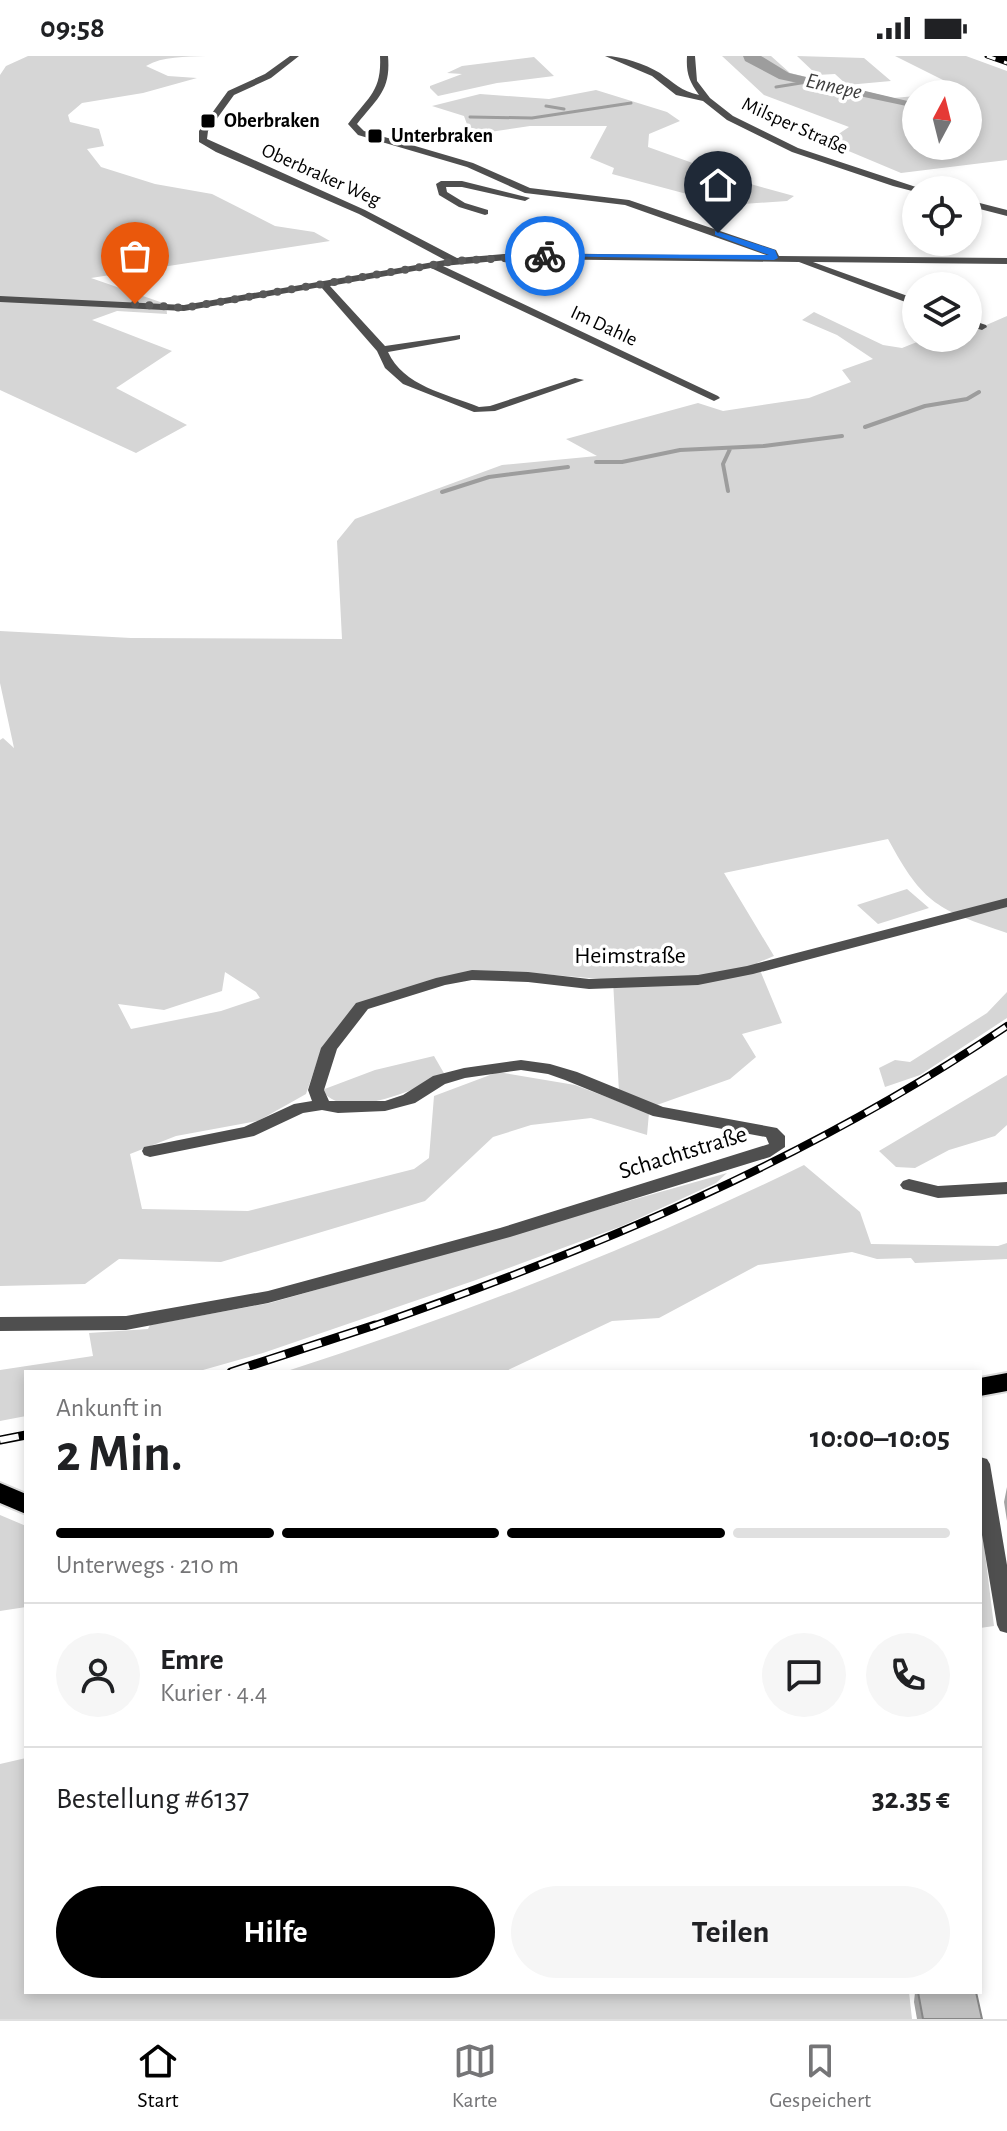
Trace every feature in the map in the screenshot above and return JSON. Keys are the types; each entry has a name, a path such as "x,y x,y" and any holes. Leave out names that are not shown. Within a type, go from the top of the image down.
{"main road":[{"path":"996,56 1007,60"},
{"path":"982,1387 1007,1382"},
{"path":"0,1492 24,1504"}],"street":[{"name":"Oberbraker Weg","path":"295,56 268,76 231,93 204,131 202,140 362,212 455,261"},
{"path":"384,56 384,83 377,98 354,120 355,130 389,143 470,165 528,191 548,196 626,202 772,252 774,258"},
{"path":"609,56 655,74 679,93 706,99"},
{"name":"Milsper Straße","path":"691,56 692,80 706,99 742,125 859,174 902,185"},
{"path":"485,212 462,205 442,193 441,184 462,184 534,200 548,196"},
{"path":"982,207 1007,211"},
{"path":"0,299 184,308 455,261 517,256 1007,261"},
{"path":"791,258 902,298"},
{"name":"Im Dahle","path":"435,266 714,398"},
{"path":"324,285 382,350 389,366 407,382 478,410 491,409 579,380"},
{"path":"382,350 456,337"},
{"name":"Heimstraße","path":"322,1105 316,1090 329,1048 362,1006 442,981 472,975 589,984 698,980 748,971 1007,902"},
{"name":"Schachtstraße","path":"0,1324 126,1323 268,1297 504,1233 764,1153 777,1147 778,1141 771,1132 659,1112 561,1072 521,1065 439,1080 409,1099 385,1106 338,1108 322,1105 284,1114 248,1132 150,1151"},
{"path":"909,1185 938,1192 1007,1188"},
{"path":"982,1476 1007,1625"}],"shaded area":[{"path":"28,56 206,56 160,60 146,66 168,76 197,78 143,93 82,103 68,115 70,122 99,129 104,146 87,149 101,167 155,184 212,194 275,226 314,232 330,241 91,278 166,304 167,314 117,311 92,320 172,351 116,388 187,425 136,453 0,390 0,75 6,66"},
{"path":"722,56 771,56 790,73 893,98 902,97 902,160 982,160 982,80 943,80 895,56 966,56 1007,71 1007,160 901,173 808,134 837,135 849,127 764,95"},
{"path":"797,56 864,58 891,81 847,85 835,74 817,75"},
{"path":"534,57 554,76 497,83 438,96 430,88 462,74 447,73 462,66"},
{"path":"596,90 667,112 680,121 649,134 648,147 794,196 787,201 728,205 612,174 614,168 590,158 607,126 530,126 490,132 468,127 464,116 432,106 480,94 549,99"},
{"path":"814,312 883,345 902,348 902,352 982,352 982,327 1007,316 1007,933 964,918 935,902 912,879 888,839 724,873 774,956 757,963 782,1023 742,1034 756,1057 730,1079 654,1106 619,1092 613,980 471,972 357,1005 318,1059 306,1094 258,1121 176,1136 130,1154 142,1209 248,1211 414,1169 429,1158 434,1096 498,1072 575,1085 649,1113 647,1135 591,1118 531,1125 493,1137 425,1201 221,1262 119,1259 85,1284 0,1286 0,740 3,738 14,748 0,683 0,631 131,638 342,639 337,541 355,519 502,465 597,456 566,439 698,403 723,411 809,398 851,382 842,370 873,359 837,335 802,320","holes":["225,972 256,992 260,998 221,1011 131,1029 118,1004 164,1010 222,991"]},
{"path":"907,889 929,908 878,924 857,905"},
{"path":"1007,992 1007,1018 920,1075 885,1087 879,1068 895,1060 910,1062 987,1013"},
{"path":"434,1056 445,1075 382,1100 347,1103 332,1099 322,1090 375,1070"},
{"path":"1007,1075 1007,1125 995,1136 949,1150 915,1168 896,1167 879,1151"},
{"path":"804,1165 860,1212 871,1244 998,1246 1007,1243 1007,1259 915,1263 911,1258 877,1259 852,1252 758,1265 659,1318 612,1321 508,1370 290,1370 548,1278"},
{"path":"727,1173 716,1183 622,1226 476,1280 263,1353 203,1370 24,1370 24,1416 0,1421 0,1370 93,1356 89,1333 148,1329 150,1325 270,1303"},
{"path":"0,1515 24,1525 24,1607 0,1611"},
{"path":"982,1529 994,1626 982,1628"},
{"path":"24,1758 24,1994 909,1994 912,2019 0,2019 0,1764"}],"water":[{"name":"Ennepe","path":"743,56 761,56 789,73 902,100 902,105 779,79 745,61"}],"building":[{"path":"918,1994 976,1994 982,2019 923,2019"}],"waterway":[{"name":"Ennepe","path":"776,87 807,82"},
{"path":"470,117 532,118 631,103"},
{"path":"546,106 564,109"},
{"path":"865,427 925,406 967,399 979,392"},
{"path":"596,462 622,462 680,450 764,446 842,436"},
{"path":"728,491 723,464 730,449"},
{"path":"442,492 489,477 568,467"}],"railway":[{"path":"987,56 1007,63"},
{"path":"370,1327 536,1266 698,1198 856,1118 1007,1026"},
{"path":"237,1370 375,1325"},
{"path":"0,1440 24,1435"}],"way so far":[{"path":"135,304 184,308 455,261 545,256"}],"place":[{"name":"Oberbraken","path":"208,121"},
{"name":"Unterbraken","path":"375,136"}],"route":[{"path":"545,256 774,258 772,252 718,233"}]}
